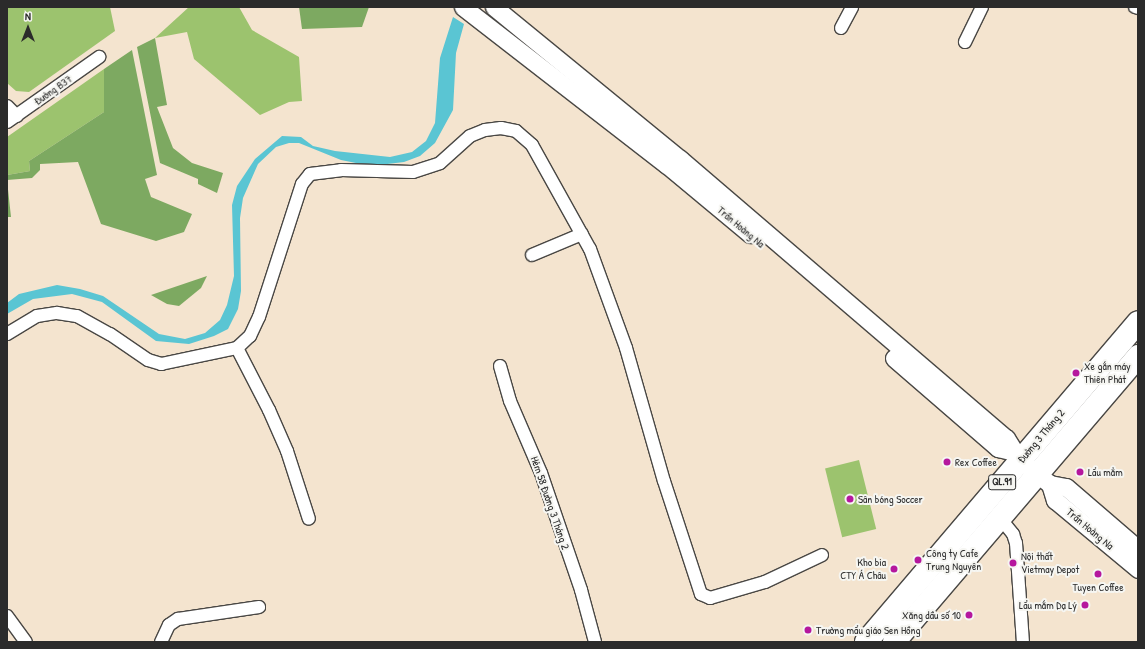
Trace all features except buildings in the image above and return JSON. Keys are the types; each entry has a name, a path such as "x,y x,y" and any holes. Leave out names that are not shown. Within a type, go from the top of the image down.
{"highway":[{"name":"Đường 3 Tháng 2","path":"866,642 1017,456 1138,322"},
{"name":"Đường 3 Tháng 2","path":"894,642 1000,518 1043,479 1138,356"}],"main road":[{"name":"Trần Hoàng Na","path":"462,7 483,14 667,165 998,448 1017,456"},
{"name":"Trần Hoàng Na","path":"494,7 703,178 1006,438 1017,456 1043,479 1055,500 1138,569"},
{"name":"Trần Hoàng Na","path":"1043,479 1066,488 1138,549"}],"street":[{"path":"841,28 852,7"},
{"path":"965,42 982,7"},
{"name":"Đường B37","path":"12,119 99,57"},
{"path":"7,106 12,119"},
{"path":"7,334 37,316 56,313 77,316 110,334 148,360 161,364 237,348 250,336 259,317 302,184 310,174 335,170 413,172 440,163 470,136 485,130 501,128 516,131 532,145 582,234 604,286 626,348 664,482 701,594 710,598 765,582 822,555"},
{"path":"532,256 582,234"},
{"path":"237,348 269,410 287,451 309,519"},
{"name":"Hẻm 58 Đường 3 Tháng 2","path":"500,366 510,401 541,473 581,590 595,642"},
{"path":"1000,518 1013,534 1016,543 1023,642"},
{"path":"162,642 169,625 178,619 259,608"},
{"path":"7,616 26,642"}],"green space":[{"path":"7,7 110,7 115,31 29,92 16,91 7,83"},
{"path":"189,7 239,7 252,30 299,57 302,101 289,102 260,115 194,59 187,32 155,38"},
{"path":"299,7 369,7 362,27 302,29"},
{"path":"155,38 167,105 157,107 173,148 192,163 223,173 217,193 198,184 198,179 160,163 137,47"},
{"path":"132,50 157,175 145,179 151,197 192,214 184,232 156,241 101,224 78,162 40,164 40,170 32,178 7,180 7,175 30,171 29,161 104,112 104,69"},
{"path":"104,69 104,112 29,161 30,171 7,175 7,137"},
{"path":"7,180 11,217 7,217"},
{"path":"207,276 201,288 179,306 167,304 151,295"},
{"name":"Sân bóng Soccer","path":"859,460 876,529 842,537 825,468"}],"water":[{"path":"453,17 464,24 456,53 453,110 435,143 420,156 404,162 371,166 341,160 299,143 289,143 276,147 258,164 243,198 240,218 241,291 238,309 228,329 214,336 189,344 156,341 102,302 72,294 33,299 7,314 7,303 19,294 57,285 80,289 103,296 159,334 185,339 205,333 220,320 227,305 234,276 232,205 237,186 255,159 282,136 301,137 313,146 335,151 390,157 412,152 426,141 435,123 440,58"}],"place":[{"name":"Xe gắn máy Thiên Phát","path":"1076,373"},
{"name":"Rex Coffee","path":"947,462"},
{"name":"Lẩu mẳm","path":"1080,472"},
{"name":"Sân bóng Soccer","path":"850,499"},
{"name":"Công ty Cafe Trung Nguyên","path":"918,560"},
{"name":"Nội thất Vietmay Depot","path":"1013,563"},
{"name":"Kho bia CTY Á Châu","path":"894,569"},
{"name":"Tuyen Coffee","path":"1098,574"},
{"name":"Lẩu mắm Dạ Lý","path":"1085,605"},
{"name":"Xăng dầu số 10","path":"969,615"},
{"name":"Trường mẩu giáo Sen Hồng","path":"808,630"}]}
